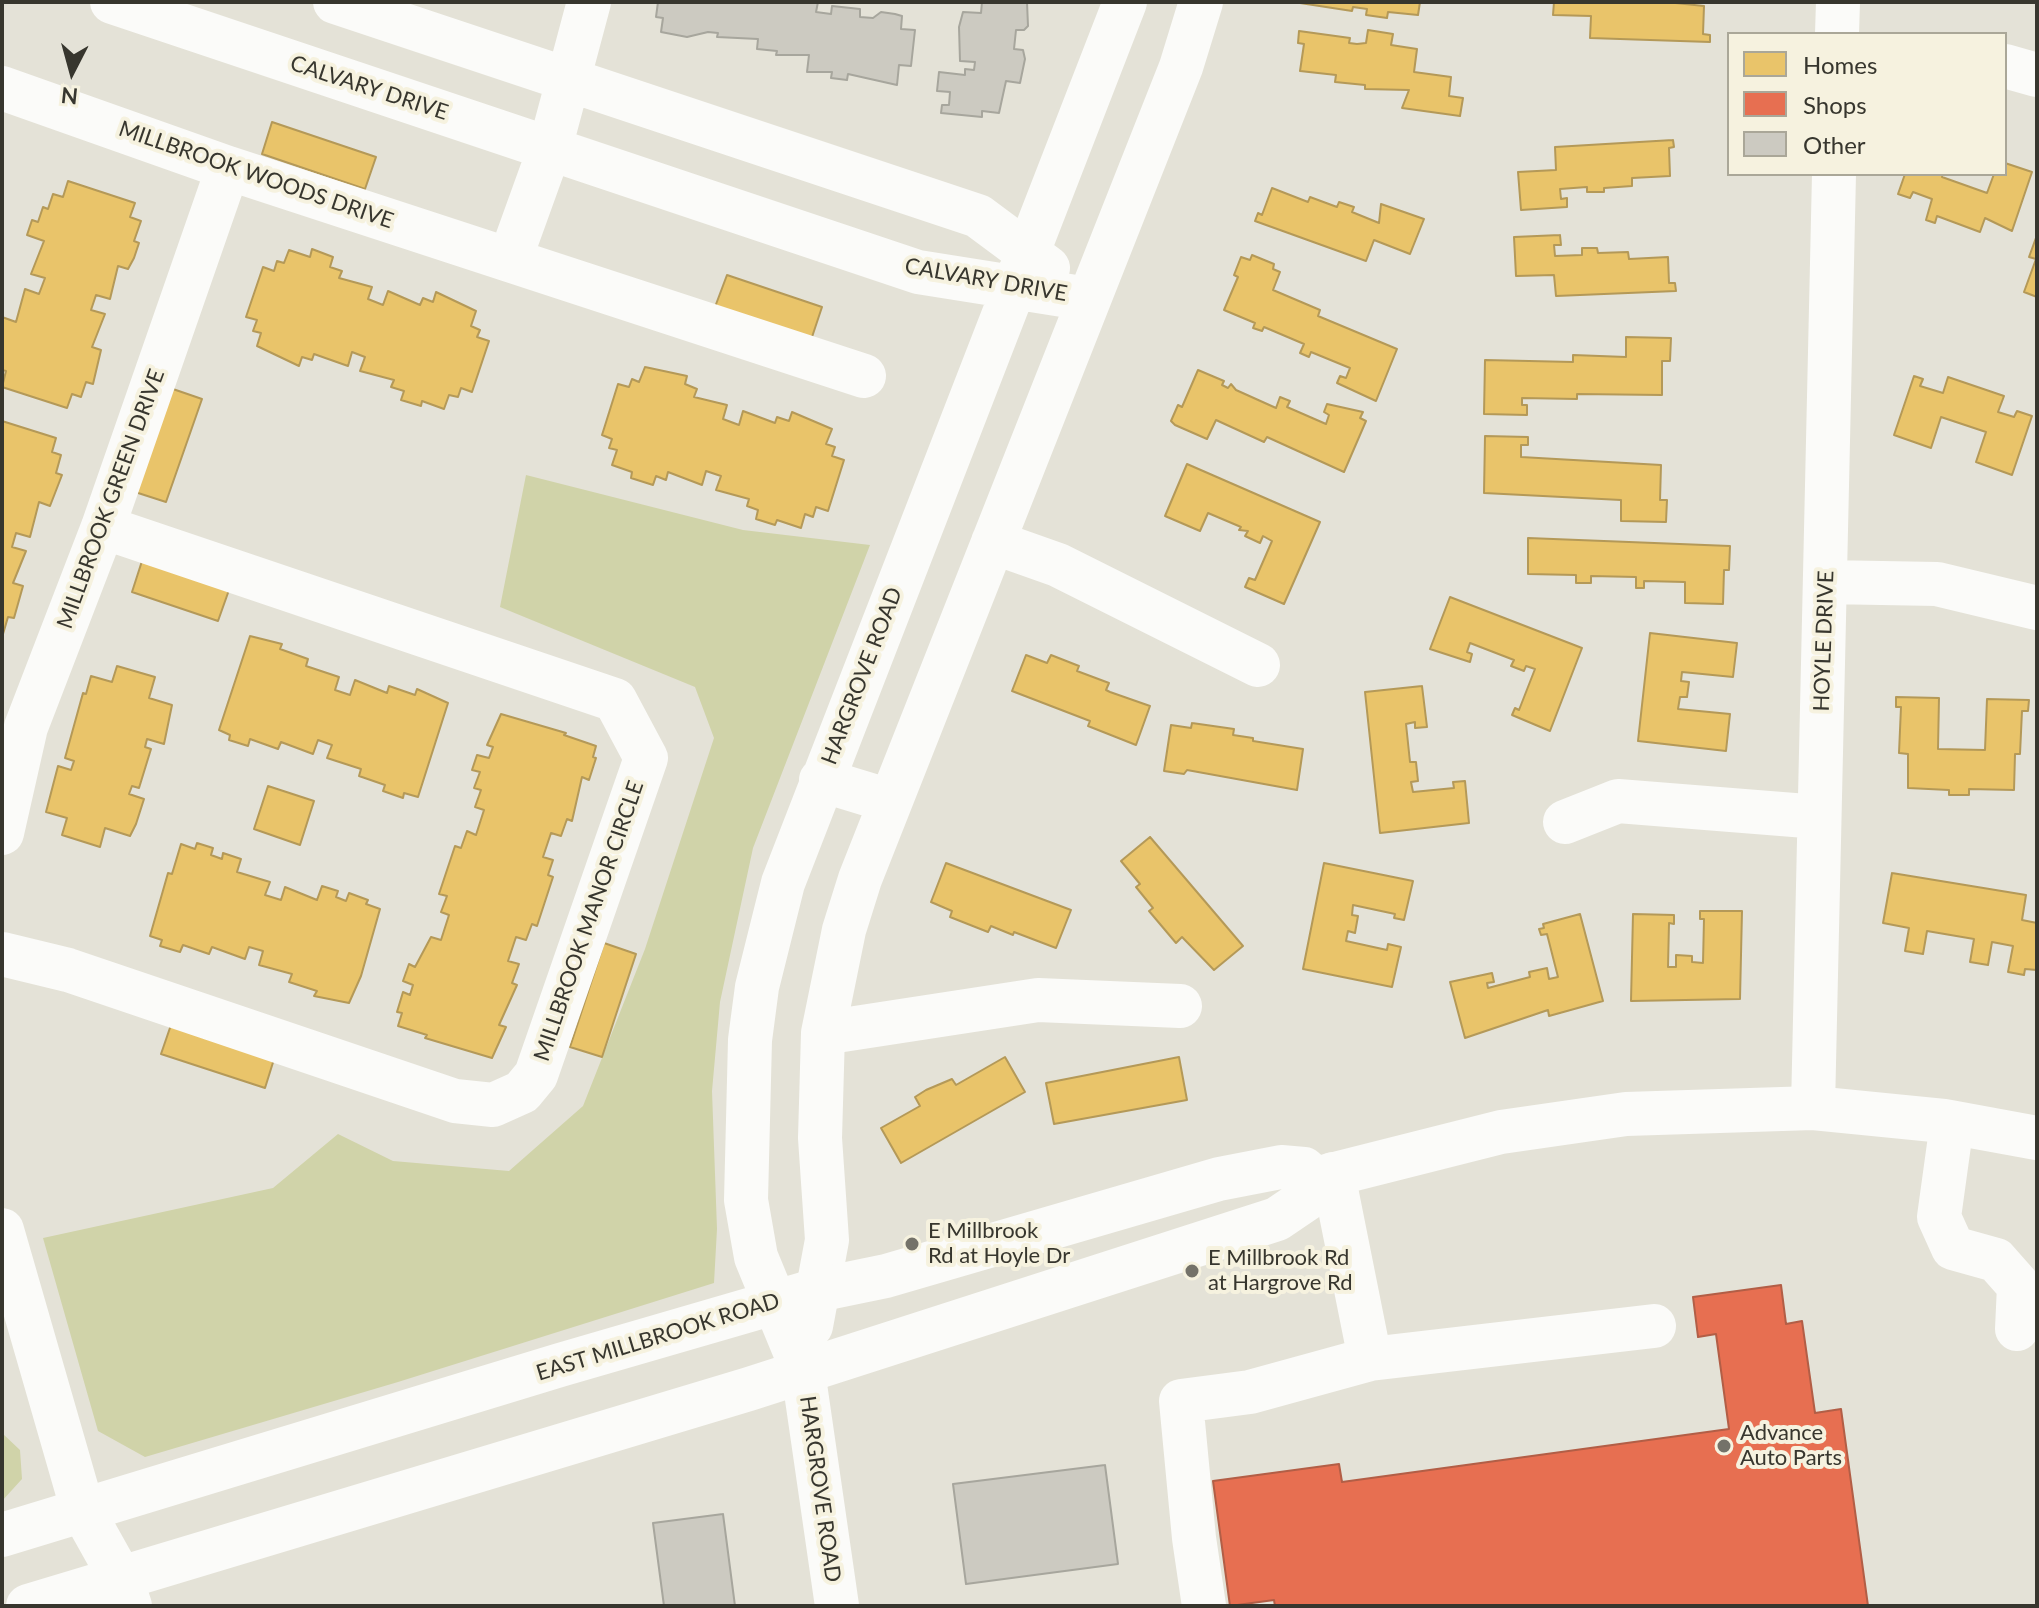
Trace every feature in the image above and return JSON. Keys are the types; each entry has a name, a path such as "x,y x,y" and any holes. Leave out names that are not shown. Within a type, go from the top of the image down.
{"street":[{"name":"CALVARY DRIVE","path":"112,2 918,272 1020,270 1088,299"},
{"name":"CALVARY DRIVE","path":"335,2 574,65 978,216 1020,270"},
{"path":"510,259 550,148 589,2"},
{"name":"HARGROVE ROAD","path":"837,1606 803,1371 756,1257 746,1200 750,1040 768,934 821,780 1125,2"},
{"name":"HARGROVE ROAD","path":"803,1371 827,1240 820,1138 823,1033 844,930 890,801 1181,67 1201,2"},
{"path":"1837,32 1838,2"},
{"path":"2007,67 2037,75"},
{"name":"MILLBROOK WOODS DRIVE","path":"2,88 228,168 864,376"},
{"name":"MILLBROOK GREEN DRIVE","path":"2,833 14,723 103,527 228,168"},
{"name":"HOYLE DRIVE","path":"1813,1108 1818,1000 1819,817 1834,176"},
{"name":"MILLBROOK MANOR CIRCLE","path":"2,954 68,970 455,1101 493,1105 522,1092 536,1075 646,758 615,700 103,527"},
{"path":"993,542 1058,565 1258,665"},
{"path":"1826,582 1937,584 2037,608"},
{"path":"821,780 890,801"},
{"path":"1565,822 1618,801 1819,817"},
{"path":"823,1033 1038,1000 1180,1006"},
{"name":"EAST MILLBROOK ROAD","path":"2,1535 774,1302 886,1276 1260,1169 1304,1169 1324,1177 1438,1147 1558,1122 1720,1108 1813,1108 1952,1123 2037,1138"},
{"path":"1952,1123 1939,1217 1953,1248 1996,1260 2019,1286 2017,1329"},
{"path":"1324,1177 1370,1359"},
{"path":"83,1511 56,1602 125,1592 1277,1219 1308,1198 1324,1177"},
{"path":"5,1251 83,1511 125,1592"},
{"path":"1204,1606 1181,1401 1250,1392 1370,1359 1654,1326"}],"green space":[{"path":"526,475 743,530 870,545 753,848 720,1002 712,1091 717,1229 714,1283 145,1457 98,1431 43,1238 273,1188 338,1134 393,1161 509,1171 583,1106 645,949 714,738 695,687 500,607"},
{"path":"2,1433 20,1450 22,1479 2,1501"}],"building: Homes":[{"path":"1420,2 1418,15 1388,12 1387,18 1366,15 1367,9 1353,7 1352,11 1300,3"},
{"path":"1554,2 1666,2 1704,6 1703,34 1710,35 1710,42 1590,38 1591,16 1553,15"},
{"path":"1368,30 1393,34 1391,45 1417,49 1414,72 1451,77 1449,96 1463,98 1460,116 1402,108 1409,90 1365,89 1365,85 1335,82 1336,75 1300,71 1304,44 1298,43 1299,31 1350,38 1349,43 1357,44 1366,43"},
{"path":"272,122 376,157 365,189 262,154"},
{"path":"1673,140 1674,147 1669,148 1670,176 1632,178 1632,186 1604,188 1604,192 1587,192 1587,187 1560,189 1561,199 1567,198 1567,207 1521,210 1518,172 1556,170 1555,147"},
{"path":"2007,164 2032,172 2012,231 1985,218 1980,232 1937,216 1935,223 1926,220 1932,199 1913,192 1910,198 1898,194 1904,176 1942,176 1987,193 1993,176 2007,176"},
{"path":"68,181 135,203 130,217 141,221 134,241 139,243 128,269 118,266 110,299 96,295 91,310 105,314 92,347 101,350 93,384 86,382 81,397 72,394 67,408 2,387 6,371 2,370 2,317 16,322 25,289 39,294 45,278 31,274 44,241 27,235 32,220 38,222 43,207 48,209 53,194 63,197"},
{"path":"1272,188 1308,202 1310,197 1337,207 1339,202 1354,207 1352,212 1379,223 1381,204 1424,219 1410,254 1374,240 1366,261 1255,221 1258,213 1262,215"},
{"path":"1560,235 1561,245 1554,245 1555,256 1582,255 1582,248 1597,248 1598,253 1628,252 1629,259 1668,257 1669,283 1675,283 1676,291 1556,296 1554,275 1516,276 1514,237"},
{"path":"2037,235 2037,297 2024,292 2036,259 2029,257"},
{"path":"312,249 333,257 330,267 342,271 339,278 372,287 368,299 383,305 388,291 420,305 423,298 433,302 436,292 476,311 471,326 480,330 477,337 489,341 472,392 461,388 458,397 449,395 444,409 422,401 421,406 401,400 404,391 391,387 394,380 360,371 365,357 352,352 348,366 314,354 312,360 302,357 299,366 257,346 261,333 253,331 257,320 246,317 263,267 274,271 277,261 284,263 289,250 310,257"},
{"path":"1252,255 1274,264 1273,269 1280,272 1273,290 1320,310 1318,316 1397,349 1376,401 1337,383 1340,376 1346,378 1350,368 1311,352 1309,357 1300,353 1304,344 1264,327 1262,331 1253,328 1255,323 1224,310 1238,277 1234,275 1241,257 1250,260"},
{"path":"727,275 822,307 811,340 715,307"},
{"path":"1626,337 1671,338 1670,361 1662,361 1662,395 1577,394 1577,399 1522,398 1522,405 1527,405 1527,415 1484,414 1485,360 1573,362 1573,355 1626,357"},
{"path":"645,367 687,376 685,384 697,389 694,397 727,405 723,419 739,425 743,411 775,423 777,417 789,421 792,412 832,429 826,444 835,447 832,456 844,460 828,511 816,507 813,517 805,514 801,528 777,520 775,525 756,519 758,510 747,506 749,499 716,490 721,476 706,471 702,485 668,472 666,480 656,476 653,485 631,478 632,472 612,465 617,450 609,448 612,439 602,435 618,384 629,387 632,379 639,382"},
{"path":"1198,370 1224,381 1222,385 1228,388 1231,384 1236,390 1276,408 1280,397 1290,401 1287,407 1326,424 1329,415 1324,412 1327,404 1363,412 1360,418 1366,421 1344,472 1267,437 1264,442 1216,420 1207,439 1175,425 1171,421 1178,405 1182,407"},
{"path":"1914,376 1923,379 1920,386 1943,393 1948,377 2004,396 1998,412 2014,417 2017,411 2032,416 2012,475 1976,462 1986,432 1941,417 1931,448 1894,435"},
{"path":"170,388 202,399 166,502 135,492"},
{"path":"2,421 56,438 52,452 61,455 56,473 62,475 50,506 39,502 30,537 16,533 12,547 26,551 13,583 23,586 14,618 8,617 3,634"},
{"path":"1485,436 1528,437 1528,445 1521,445 1521,457 1661,465 1660,500 1667,500 1666,522 1621,521 1621,500 1484,493"},
{"path":"1187,464 1320,522 1284,604 1245,587 1249,578 1255,580 1272,541 1263,536 1260,543 1245,536 1248,531 1239,530 1241,527 1208,513 1200,531 1165,516"},
{"path":"1528,538 1730,546 1729,570 1724,570 1723,604 1685,603 1685,582 1644,581 1644,588 1636,588 1636,577 1591,576 1591,583 1576,583 1576,575 1528,574"},
{"path":"142,561 229,590 218,621 132,592"},
{"path":"1450,597 1582,648 1550,731 1512,715 1515,708 1519,710 1535,669 1526,666 1524,671 1511,666 1514,660 1470,643 1467,652 1472,654 1470,662 1430,649"},
{"path":"1650,633 1737,643 1733,677 1682,672 1681,681 1689,682 1687,697 1680,697 1678,709 1730,714 1726,751 1638,741"},
{"path":"250,636 282,644 280,649 308,659 306,666 339,677 335,690 350,695 355,680 387,693 389,686 415,695 417,689 448,703 418,797 404,793 403,798 383,791 385,785 359,776 361,769 327,758 332,745 318,740 313,754 281,742 278,749 250,739 248,746 229,740 230,735 219,730"},
{"path":"1026,655 1047,663 1051,655 1079,666 1077,671 1109,683 1106,690 1150,706 1136,745 1088,726 1090,721 1012,691"},
{"path":"117,666 155,677 149,698 172,705 164,744 147,739 145,747 151,749 139,788 132,786 129,794 144,799 130,836 105,828 100,847 62,835 67,818 46,812 58,766 71,770 74,761 65,758 83,693 86,694 91,676 112,682"},
{"path":"1422,686 1427,727 1415,728 1415,722 1406,724 1410,762 1416,762 1418,781 1411,782 1413,792 1454,788 1453,782 1465,781 1469,823 1380,833 1365,692"},
{"path":"1896,697 1939,698 1938,749 1985,750 1987,699 2029,700 2028,711 2022,711 2020,754 2015,754 2014,790 1969,789 1969,795 1949,795 1949,790 1908,788 1908,754 1899,753 1901,707 1896,707"},
{"path":"501,714 566,733 564,735 596,746 593,757 596,758 589,780 582,777 572,821 567,819 561,836 551,833 543,857 553,860 548,875 553,877 537,926 532,924 526,940 516,937 508,961 519,964 512,983 517,985 499,1025 506,1027 492,1058 425,1038 427,1035 398,1026 402,1013 397,1012 403,992 410,995 413,985 403,981 409,964 415,967 431,937 441,940 449,915 441,912 447,896 439,894 455,846 461,848 467,831 476,835 484,810 475,807 481,790 474,788 480,772 472,770 477,755 489,758 493,747 487,745"},
{"path":"1192,723 1234,729 1233,735 1253,738 1253,741 1303,749 1297,790 1187,770 1184,774 1164,771 1171,725 1191,728"},
{"path":"268,786 314,801 300,845 254,829"},
{"path":"1150,837 1243,946 1214,970 1182,937 1176,943 1149,911 1153,908 1136,887 1140,884 1121,861"},
{"path":"197,843 213,848 211,855 222,859 223,853 241,859 237,872 270,882 265,895 281,900 285,887 317,900 322,886 338,891 336,897 346,901 349,893 368,900 366,904 380,909 361,976 349,1003 314,996 317,991 289,982 292,974 259,965 263,951 249,947 245,959 212,947 209,954 183,945 180,952 160,946 162,940 150,936 168,873 172,874 181,844 195,849"},
{"path":"946,863 1071,910 1056,948 991,926 988,932 950,917 952,911 931,902"},
{"path":"1324,863 1413,881 1404,920 1394,918 1395,914 1353,905 1352,915 1358,916 1355,933 1348,931 1346,941 1387,950 1388,944 1401,947 1392,987 1303,969"},
{"path":"1892,873 2026,895 2022,920 2037,923 2037,970 2025,969 2024,975 2008,972 2013,946 1992,942 1988,965 1970,962 1974,939 1927,931 1923,954 1905,951 1909,928 1883,923"},
{"path":"1700,911 1742,911 1740,999 1631,1001 1633,914 1674,915 1674,924 1669,923 1668,967 1676,967 1676,955 1692,956 1692,962 1703,963 1704,919 1700,919"},
{"path":"1580,914 1603,1001 1549,1016 1548,1010 1465,1038 1450,982 1492,973 1494,982 1487,983 1488,988 1530,977 1529,972 1547,968 1549,979 1558,977 1547,934 1541,935 1539,929 1544,928 1543,924"},
{"path":"604,943 636,954 602,1057 570,1047"},
{"path":"172,1022 275,1056 265,1088 161,1054"},
{"path":"1005,1057 1025,1092 901,1163 881,1128 920,1106 915,1097 926,1090 952,1079 956,1085"},
{"path":"1179,1057 1187,1100 1054,1124 1046,1083"}],"building: Shops":[{"name":"Advance Auto Parts","path":"1781,1285 1786,1324 1802,1321 1815,1413 1841,1409 1868,1606 1275,1606 1274,1600 1230,1606 1213,1481 1339,1464 1342,1482 1729,1429 1716,1334 1698,1337 1693,1297"}],"building: Other":[{"path":"658,2 818,2 816,12 831,14 832,6 860,9 860,17 873,18 881,12 895,14 902,16 901,29 915,30 911,66 899,65 897,85 848,74 847,80 831,78 832,72 807,72 809,55 776,55 777,51 757,49 758,39 717,37 718,33 708,32 687,37 661,32 663,18 656,17"},
{"path":"982,2 1027,2 1028,26 1024,30 1016,30 1014,49 1023,50 1025,59 1020,83 1006,81 999,113 982,111 982,117 941,113 942,105 949,105 950,92 937,91 939,72 965,75 965,69 974,70 975,62 960,61 959,27 963,12 981,13"},
{"path":"1105,1465 1118,1564 966,1584 953,1484"},
{"path":"723,1514 735,1606 664,1606 653,1523"}],"place":[{"name":"E Millbrook Rd at Hoyle Dr","path":"912,1244"},
{"name":"E Millbrook Rd at Hargrove Rd","path":"1192,1271"},
{"name":"Advance Auto Parts","path":"1724,1446"}]}
